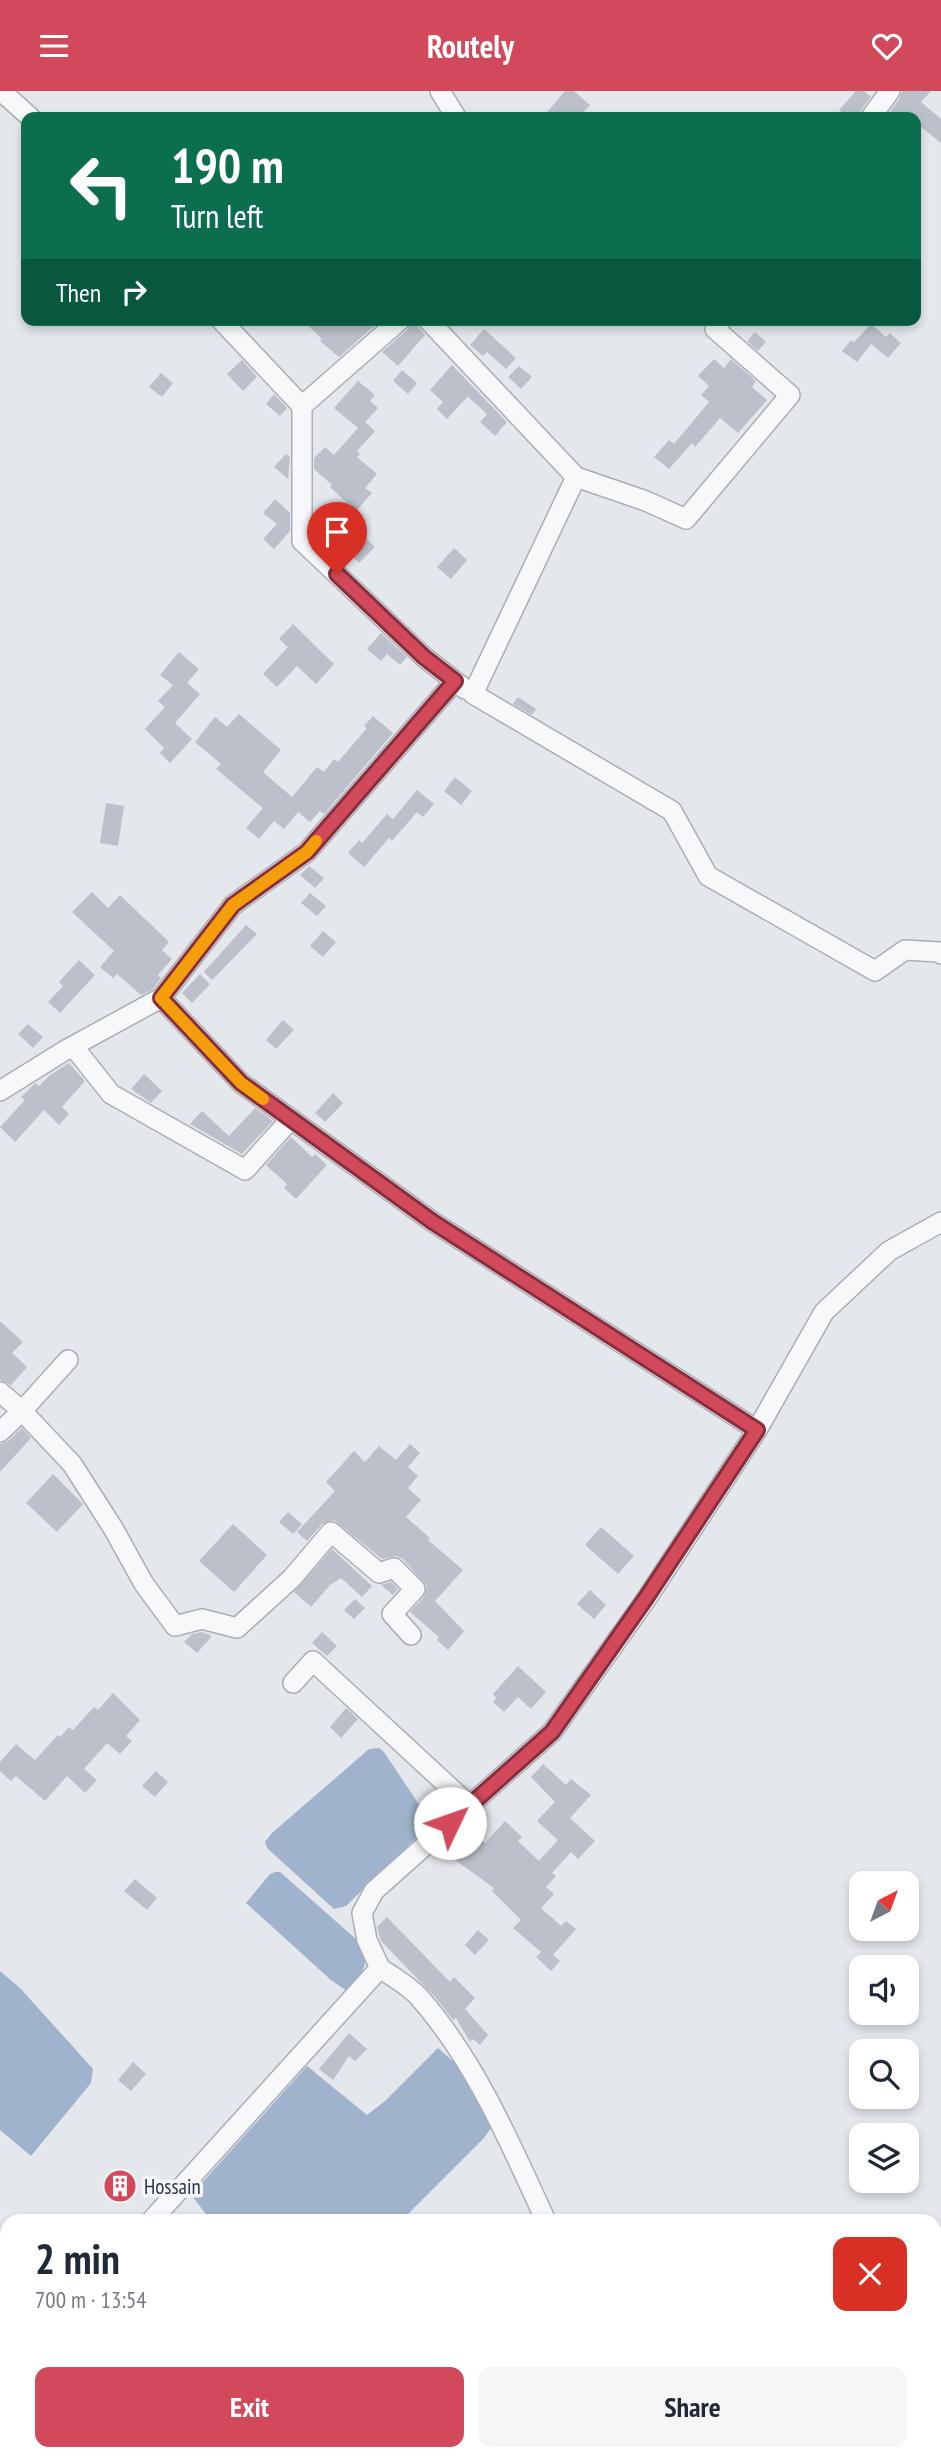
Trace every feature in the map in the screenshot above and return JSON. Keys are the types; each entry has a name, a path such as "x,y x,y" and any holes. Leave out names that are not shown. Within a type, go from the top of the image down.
{"street":[{"path":"1,91 24,112"},
{"path":"440,91 453,112"},
{"path":"875,112 890,91"},
{"path":"227,326 302,406 302,541 424,657 473,694 672,811 708,876 876,971 905,950 941,954"},
{"path":"302,406 393,326"},
{"path":"434,326 576,477 646,501 686,519 790,395 715,329 717,326"},
{"path":"473,694 576,477"},
{"path":"0,1091 161,998 233,905 307,852 455,681"},
{"path":"161,998 241,1083 433,1222 757,1430"},
{"path":"74,1046 111,1094 245,1170 291,1119"},
{"path":"543,2214 506,2134 462,2055 417,1995 380,1968 367,1940 362,1913 374,1891 552,1732 646,1598 757,1430 824,1312 889,1251 941,1222"},
{"path":"0,1432 68,1360"},
{"path":"0,1392 22,1411 72,1464 113,1528 144,1584 175,1626 202,1619 237,1628 292,1578 331,1532 379,1573 394,1568 415,1589 391,1614 411,1635"},
{"path":"293,1683 313,1661 470,1806"},
{"path":"157,2214 380,1968"}],"water":[{"path":"379,1748 424,1812 424,1830 346,1906 334,1909 267,1848 265,1842 369,1749"},
{"path":"280,1872 356,1939 361,1947 364,1966 347,1991 331,1980 246,1903 270,1874"},
{"path":"0,1971 21,1989 93,2069 91,2083 31,2156 0,2130"},
{"path":"438,2048 465,2072 492,2127 408,2214 206,2214 193,2197 200,2185 307,2066 367,2115 385,2101"}],"building":[{"path":"565,91 574,91 590,105 584,112 547,112"},
{"path":"856,91 864,91 871,97 860,112 839,110"},
{"path":"902,91 931,91 921,102 941,119 941,143 921,127 921,112 890,112"},
{"path":"308,326 374,326 339,357 320,341 322,339"},
{"path":"409,326 418,326 425,335 398,366 382,352"},
{"path":"869,326 873,326 886,337 890,333 901,343 888,358 871,344 857,362 842,351 851,340 854,342"},
{"path":"484,329 516,358 506,369 487,352 483,356 470,345"},
{"path":"755,332 766,342 758,351 747,341"},
{"path":"714,359 724,368 731,359 756,381 752,387 767,400 738,433 720,418 695,447 692,443 669,469 654,457 669,440 674,444 709,402 701,395 709,386 698,376"},
{"path":"242,360 257,377 243,391 227,374"},
{"path":"452,365 507,422 495,436 480,422 487,414 468,397 469,395 447,419 437,409 443,402 430,390"},
{"path":"519,366 532,377 521,389 508,377"},
{"path":"402,370 417,383 408,394 393,381"},
{"path":"161,373 173,383 162,397 149,387"},
{"path":"358,381 375,395 370,401 378,408 365,422 375,431 357,451 360,454 357,457 377,474 365,488 372,493 343,526 334,517 346,502 314,469 314,458 325,447 334,455 358,428 334,408"},
{"path":"274,394 287,408 280,416 266,404"},
{"path":"286,454 290,457 288,479 274,467"},
{"path":"275,499 290,513 290,531 274,549 263,539 277,524 263,513"},
{"path":"358,531 375,547 359,563 343,547"},
{"path":"454,548 467,560 451,579 437,567"},
{"path":"293,624 334,664 316,684 297,666 277,687 263,674 288,647 279,639"},
{"path":"381,633 407,657 400,665 387,654 381,661 367,649"},
{"path":"179,652 199,669 187,683 200,694 175,723 192,739 170,763 160,753 164,748 145,729 165,707 158,701 173,685 160,675"},
{"path":"518,697 536,709 532,715 513,704"},
{"path":"239,714 281,750 263,772 292,797 317,767 324,772 334,759 338,762 367,728 364,726 373,716 393,733 324,814 320,811 310,822 298,812 284,829 274,821 259,839 246,828 263,808 216,769 221,764 195,742 215,717 227,727"},
{"path":"455,777 472,791 461,805 444,791"},
{"path":"417,790 434,804 423,817 417,812 392,841 389,838 364,867 348,853 359,840 362,843 387,814 393,819"},
{"path":"106,803 124,806 118,846 100,843"},
{"path":"309,866 324,878 315,888 300,875"},
{"path":"92,892 108,908 120,895 169,942 162,950 172,959 158,975 161,978 153,989 141,995 117,974 113,978 100,967 114,951 72,912"},
{"path":"310,893 326,906 317,916 301,903"},
{"path":"246,925 257,934 212,980 204,972"},
{"path":"323,931 336,942 323,957 310,946"},
{"path":"79,960 95,975 60,1013 48,1002 63,986 59,982"},
{"path":"200,974 210,984 192,1003 182,993"},
{"path":"283,1020 294,1030 276,1049 266,1040"},
{"path":"28,1024 43,1037 33,1048 18,1034"},
{"path":"69,1063 85,1081 62,1107 69,1114 59,1125 44,1110 15,1142 0,1127 25,1100 21,1097 32,1086 36,1083 39,1086"},
{"path":"144,1074 162,1091 151,1103 131,1089"},
{"path":"333,1093 343,1103 325,1122 315,1113"},
{"path":"255,1108 273,1121 242,1154 190,1124 202,1111 229,1136"},
{"path":"291,1137 312,1157 315,1154 327,1165 296,1199 284,1188 287,1184 266,1165"},
{"path":"0,1321 23,1342 12,1353 27,1367 11,1385 0,1380"},
{"path":"22,1428 31,1438 0,1472 0,1444 8,1441"},
{"path":"410,1444 420,1453 408,1467 418,1476 408,1488 421,1500 406,1517 463,1570 435,1601 464,1631 448,1650 437,1640 439,1637 410,1612 424,1597 427,1586 403,1559 396,1556 382,1559 334,1520 322,1524 307,1541 297,1532 335,1491 326,1482 354,1451 365,1462 379,1446 396,1460"},
{"path":"53,1474 83,1504 57,1532 26,1503"},
{"path":"288,1512 302,1524 293,1534 279,1522"},
{"path":"233,1524 267,1555 234,1592 199,1561"},
{"path":"601,1527 634,1556 618,1574 585,1545"},
{"path":"332,1549 372,1586 362,1597 341,1578 330,1585 311,1607 294,1592"},
{"path":"391,1582 398,1589 393,1595 381,1585"},
{"path":"590,1590 606,1605 594,1619 577,1604"},
{"path":"355,1599 365,1608 354,1619 344,1610"},
{"path":"202,1632 212,1636 197,1653 184,1642 192,1634"},
{"path":"322,1632 337,1646 327,1656 312,1643"},
{"path":"518,1666 546,1692 531,1709 518,1697 504,1712 493,1702 496,1698 493,1694"},
{"path":"113,1693 140,1720 126,1736 132,1741 120,1754 107,1743 84,1769 97,1780 85,1793 67,1776 45,1801 16,1776 11,1781 0,1771 0,1762 16,1744 35,1760 58,1735 60,1737 69,1727 73,1730 94,1707 98,1710"},
{"path":"346,1708 358,1719 341,1738 330,1727"},
{"path":"543,1764 566,1785 571,1779 591,1795 570,1818 595,1841 578,1859 571,1852 552,1873 556,1876 546,1887 554,1894 541,1908 561,1926 566,1921 576,1929 553,1955 560,1961 551,1971 536,1957 541,1952 513,1928 521,1920 492,1891 494,1888 451,1857 469,1832 485,1843 505,1821 522,1837 518,1841 539,1861 558,1840 537,1821 555,1802 531,1777"},
{"path":"156,1771 168,1782 155,1797 142,1786"},
{"path":"135,1879 157,1898 147,1910 124,1891"},
{"path":"387,1917 450,1982 454,1977 475,1998 465,2009 488,2035 480,2045 473,2039 470,2042 456,2018 453,2020 435,1997 381,1941 377,1927"},
{"path":"478,1930 489,1940 475,1955 465,1945"},
{"path":"349,2033 367,2049 355,2061 349,2056 333,2080 319,2069"},
{"path":"133,2062 146,2074 131,2091 118,2080"},
{"name":"Hossain","path":"115,2173 133,2189 125,2199 106,2183"}],"slow traffic":[{"path":"263,1099 241,1083 161,998 233,905 307,852 316,841"}],"place":[{"name":"Hossain","path":"120,2186"}],"route":[{"path":"337,574 424,657 455,681 307,852 233,905 161,998 241,1083 433,1222 757,1430 646,1598 552,1732 450,1823"}]}
